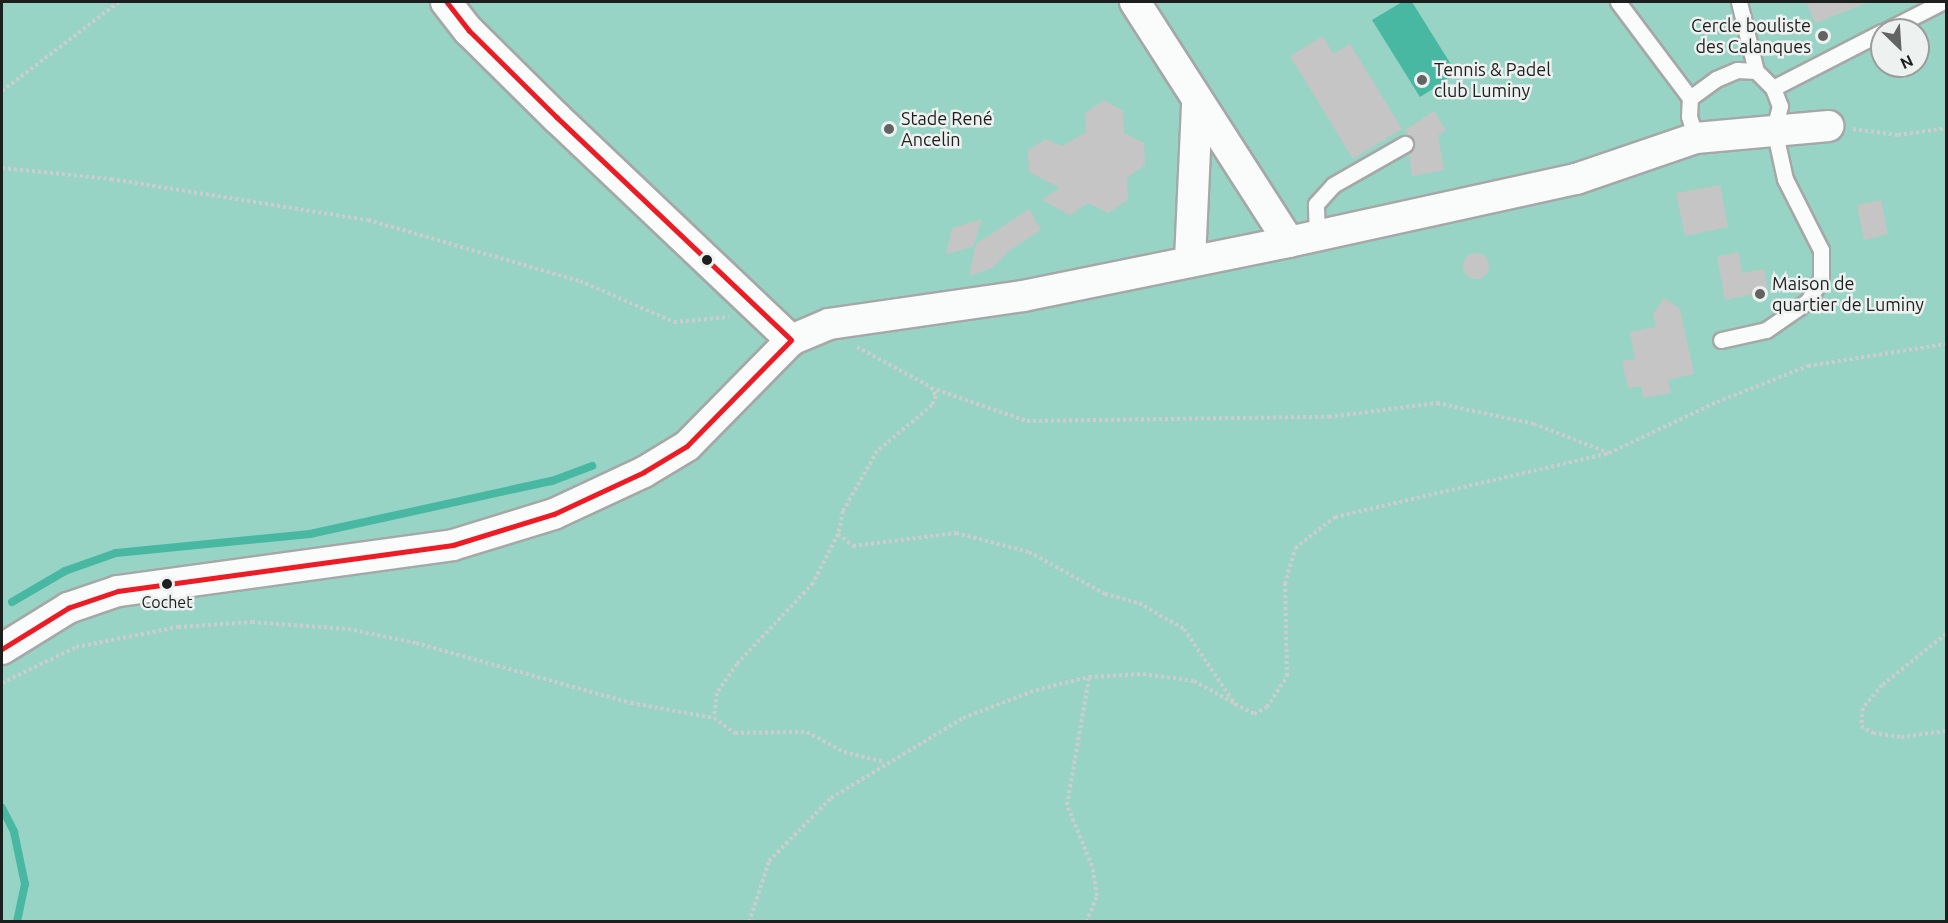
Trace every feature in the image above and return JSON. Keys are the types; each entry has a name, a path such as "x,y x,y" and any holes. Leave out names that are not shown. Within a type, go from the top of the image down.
{"street":[{"path":"446,2 469,32 754,308 791,340"},
{"path":"1135,2 1197,103 1303,239"},
{"path":"1190,260 1197,103"},
{"path":"2,649 68,608 118,591 453,546 554,514 644,472 687,446 791,340 829,324 1023,296 1190,260 1303,239 1576,179 1696,138 1774,129 1828,126"}],"lane":[{"path":"1618,2 1690,98 1689,116 1696,138"},
{"path":"1720,340 1766,330 1808,301 1821,279 1821,250 1785,179 1774,129 1780,106 1773,88 1756,71 1739,2"},
{"path":"1911,18 1942,2"},
{"path":"1773,88 1870,38"},
{"path":"1690,98 1716,79 1737,70 1756,71"},
{"path":"1303,239 1316,204 1333,185 1405,144"}],"path":[{"path":"2,91 119,2"},
{"path":"1828,126 1898,135 1947,128"},
{"path":"2,168 111,179 368,220 580,280 674,322 723,319 754,308"},
{"path":"829,324 860,349 931,387 1027,421 1329,417 1437,403 1534,424 1609,453"},
{"path":"749,921 769,861 831,798 885,762 963,718 1036,690 1089,677 1143,674 1194,681 1254,714 1267,707 1287,676 1285,584 1295,548 1335,517 1609,453 1717,402 1808,366 1947,344"},
{"path":"714,718 717,693 723,683 813,583 838,534 843,510 877,451 932,405 936,396 931,387"},
{"path":"838,534 853,546 956,533 1029,552 1105,594 1139,603 1184,629 1235,704"},
{"path":"2,683 76,647 178,627 252,622 348,629 416,643 631,703 714,718 735,733 807,732 844,752 885,762"},
{"path":"1947,634 1882,685 1863,708 1862,726 1873,733 1900,737 1947,731"},
{"path":"1086,921 1097,897 1094,876 1067,805 1089,677"}],"shaded area":[{"path":"2,2 1946,2 1946,921 2,922"},
{"path":"1402,2 1412,2 1457,74 1420,97 1372,20"}],"building":[{"path":"1806,2 1867,2 1867,3 1815,23"},
{"path":"1323,36 1333,54 1350,44 1402,129 1353,159 1290,56"},
{"path":"1104,100 1123,111 1124,133 1144,143 1145,165 1127,178 1128,200 1108,213 1088,203 1070,215 1042,200 1060,188 1029,172 1028,150 1046,139 1062,146 1086,132 1085,113"},
{"path":"1434,111 1446,130 1438,135 1444,170 1412,176 1409,153 1415,143 1405,130"},
{"path":"1720,185 1728,227 1685,236 1676,193"},
{"path":"1881,200 1888,234 1864,240 1857,205"},
{"path":"1029,209 1041,230 1010,250 992,268 969,276 976,244"},
{"path":"982,219 973,247 946,254 952,228"},
{"path":"1739,252 1742,273 1764,269 1768,291 1725,300 1717,257"},
{"path":"1476,253 1485,257 1489,266 1485,275 1476,279 1467,275 1463,266 1467,257"},
{"path":"1664,298 1680,309 1694,374 1668,380 1671,393 1644,398 1641,386 1628,388 1622,361 1635,359 1630,332 1656,327 1653,314"}],"waterway":[{"path":"12,602 65,571 116,553 310,534 552,481 592,466"},
{"path":"2,808 14,832 25,884 17,922"}],"transit line":[{"path":"2,649 68,608 118,591 453,545 554,514 644,472 687,446 791,340 557,118 469,31 446,2"}],"place":[{"name":"Cercle bouliste des Calanques","path":"1823,36"},
{"name":"Tennis & Padel club Luminy","path":"1422,80"},
{"name":"Stade René Ancelin","path":"889,129"},
{"name":"Maison de quartier de Luminy","path":"1760,294"},
{"name":"Cochet","path":"167,584"}]}
